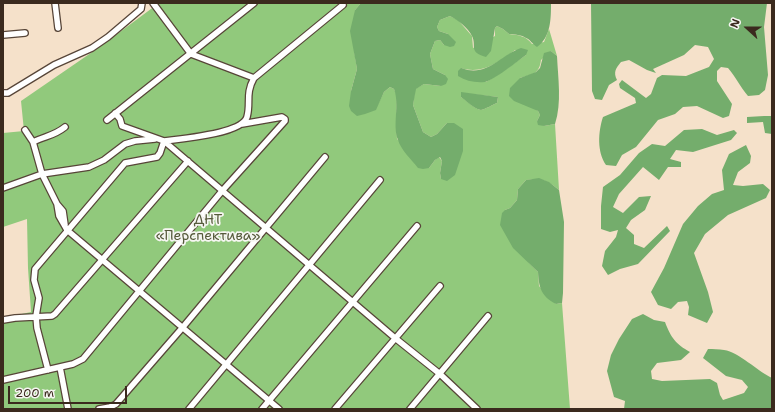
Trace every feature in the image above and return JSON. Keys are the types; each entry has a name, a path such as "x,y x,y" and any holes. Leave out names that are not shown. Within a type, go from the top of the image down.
{"street":[{"path":"55,3 58,28"},
{"path":"3,93 8,93 54,65 92,48 108,37 141,9 142,3"},
{"path":"153,3 191,54 254,78"},
{"path":"107,120 254,3"},
{"path":"242,124 247,116 248,93 254,78 343,5"},
{"path":"3,35 25,33"},
{"path":"115,113 120,119 122,126 162,140 188,161 352,302 440,374 477,409"},
{"path":"3,188 42,174 89,167 104,160 125,144 135,141 199,137 234,128 242,124 282,117 285,119 222,191 83,359 78,363 3,380"},
{"path":"33,142 40,138 53,135 65,127"},
{"path":"25,130 33,142 42,174 56,204 59,216 66,227 279,409"},
{"path":"48,370 37,328 36,316 39,298 34,280 35,269 66,227 125,162 157,157 160,153 162,140"},
{"path":"99,409 111,408 116,404 326,157"},
{"path":"3,320 36,316 52,316 55,314 188,161"},
{"path":"189,409 310,266 380,180"},
{"path":"262,409 417,226"},
{"path":"335,409 440,286"},
{"path":"410,409 488,316"},
{"path":"60,367 68,409"}],"green space":[{"name":"ДНТ «Перспектива»","path":"159,3 361,3 355,10 354,50 357,69 351,91 375,110 384,92 390,87 394,89 397,96 397,139 429,168 439,157 442,161 440,173 441,179 447,123 437,134 431,137 423,132 413,105 415,89 424,84 441,86 445,75 433,69 430,54 435,41 440,40 444,45 448,34 439,31 437,27 440,20 450,16 458,20 472,36 473,48 495,36 495,28 497,26 509,34 519,35 525,38 532,44 544,42 549,29 557,56 551,51 541,60 537,71 531,75 520,78 535,109 540,115 537,121 544,126 555,124 559,190 544,180 526,180 518,189 517,200 510,208 505,210 529,263 538,272 539,286 556,304 562,303 570,409 3,409 3,318 31,312 27,219 3,227 3,133 24,131 21,101 101,46","holes":["515,50 526,55 486,82 461,68 469,70 483,69 503,59","461,93 498,97 497,103 479,110 461,97"]},
{"path":"361,3 551,3 548,33 542,43 537,47 524,37 509,34 497,26 495,28 491,51 486,57 475,51 472,36 459,22 450,16 440,20 437,27 439,31 448,34 456,42 454,46 450,47 444,45 440,40 435,41 430,54 433,69 445,75 448,79 446,84 441,86 424,84 416,89 413,105 423,132 431,137 437,134 447,123 454,123 463,129 463,151 455,175 447,181 441,179 440,173 442,161 440,157 435,160 429,168 418,168 401,147 396,134 396,95 394,89 390,87 384,92 376,110 357,116 351,111 349,106 351,91 357,69 350,31 355,10"},
{"path":"591,3 767,3 764,27 768,75 765,90 759,95 748,96 728,68 721,67 717,71 717,81 732,104 729,116 723,118 697,106 683,107 675,114 658,120 636,147 622,155 616,166 606,165 601,154 599,142 603,117 636,103 635,98 620,88 619,84 622,80 646,98 651,94 657,78 662,75 686,76 709,67 714,59 708,47 695,45 684,55 653,69 656,73 647,70 629,60 621,62 616,70 615,75 617,80 609,85 602,100 595,99 592,91"},
{"path":"521,48 528,50 526,55 489,81 474,82 458,76 458,71 461,68 478,70 486,68 513,51"},
{"path":"551,51 557,56 559,90 558,108 555,124 544,126 538,125 537,121 540,115 538,111 514,101 509,96 510,88 520,78 536,72 540,68 544,53"},
{"path":"461,92 498,97 497,103 479,110 461,97"},
{"path":"772,116 772,134 765,133 763,122 747,123 747,117"},
{"path":"702,129 717,135 734,130 737,133 731,140 693,152 676,150 670,159 681,162 681,167 668,167 659,180 643,167 619,194 613,207 623,213 639,197 651,196 645,210 631,220 626,228 634,235 634,244 644,248 667,226 670,231 638,264 620,269 608,275 602,266 605,251 616,237 618,230 610,232 601,229 603,187 620,175 639,153 652,144 665,146 684,130"},
{"path":"746,145 751,156 750,163 738,172 733,185 743,186 763,184 770,190 766,198 728,215 705,234 694,253 708,292 713,312 707,323 688,315 689,307 687,301 678,302 671,309 658,305 651,292 664,268 683,224 698,206 712,194 724,190 722,170 729,154"},
{"path":"539,178 549,182 559,190 564,222 563,293 562,303 556,304 544,295 540,287 538,272 513,248 500,225 502,213 510,208 517,200 518,189 526,180"},
{"path":"643,314 654,320 665,322 674,340 690,352 681,360 657,363 651,371 652,379 662,381 710,379 717,383 723,400 744,393 748,387 742,380 726,376 703,358 708,349 730,351 772,378 772,409 624,409 625,401 614,397 607,371 611,355 619,339 632,319"}]}
